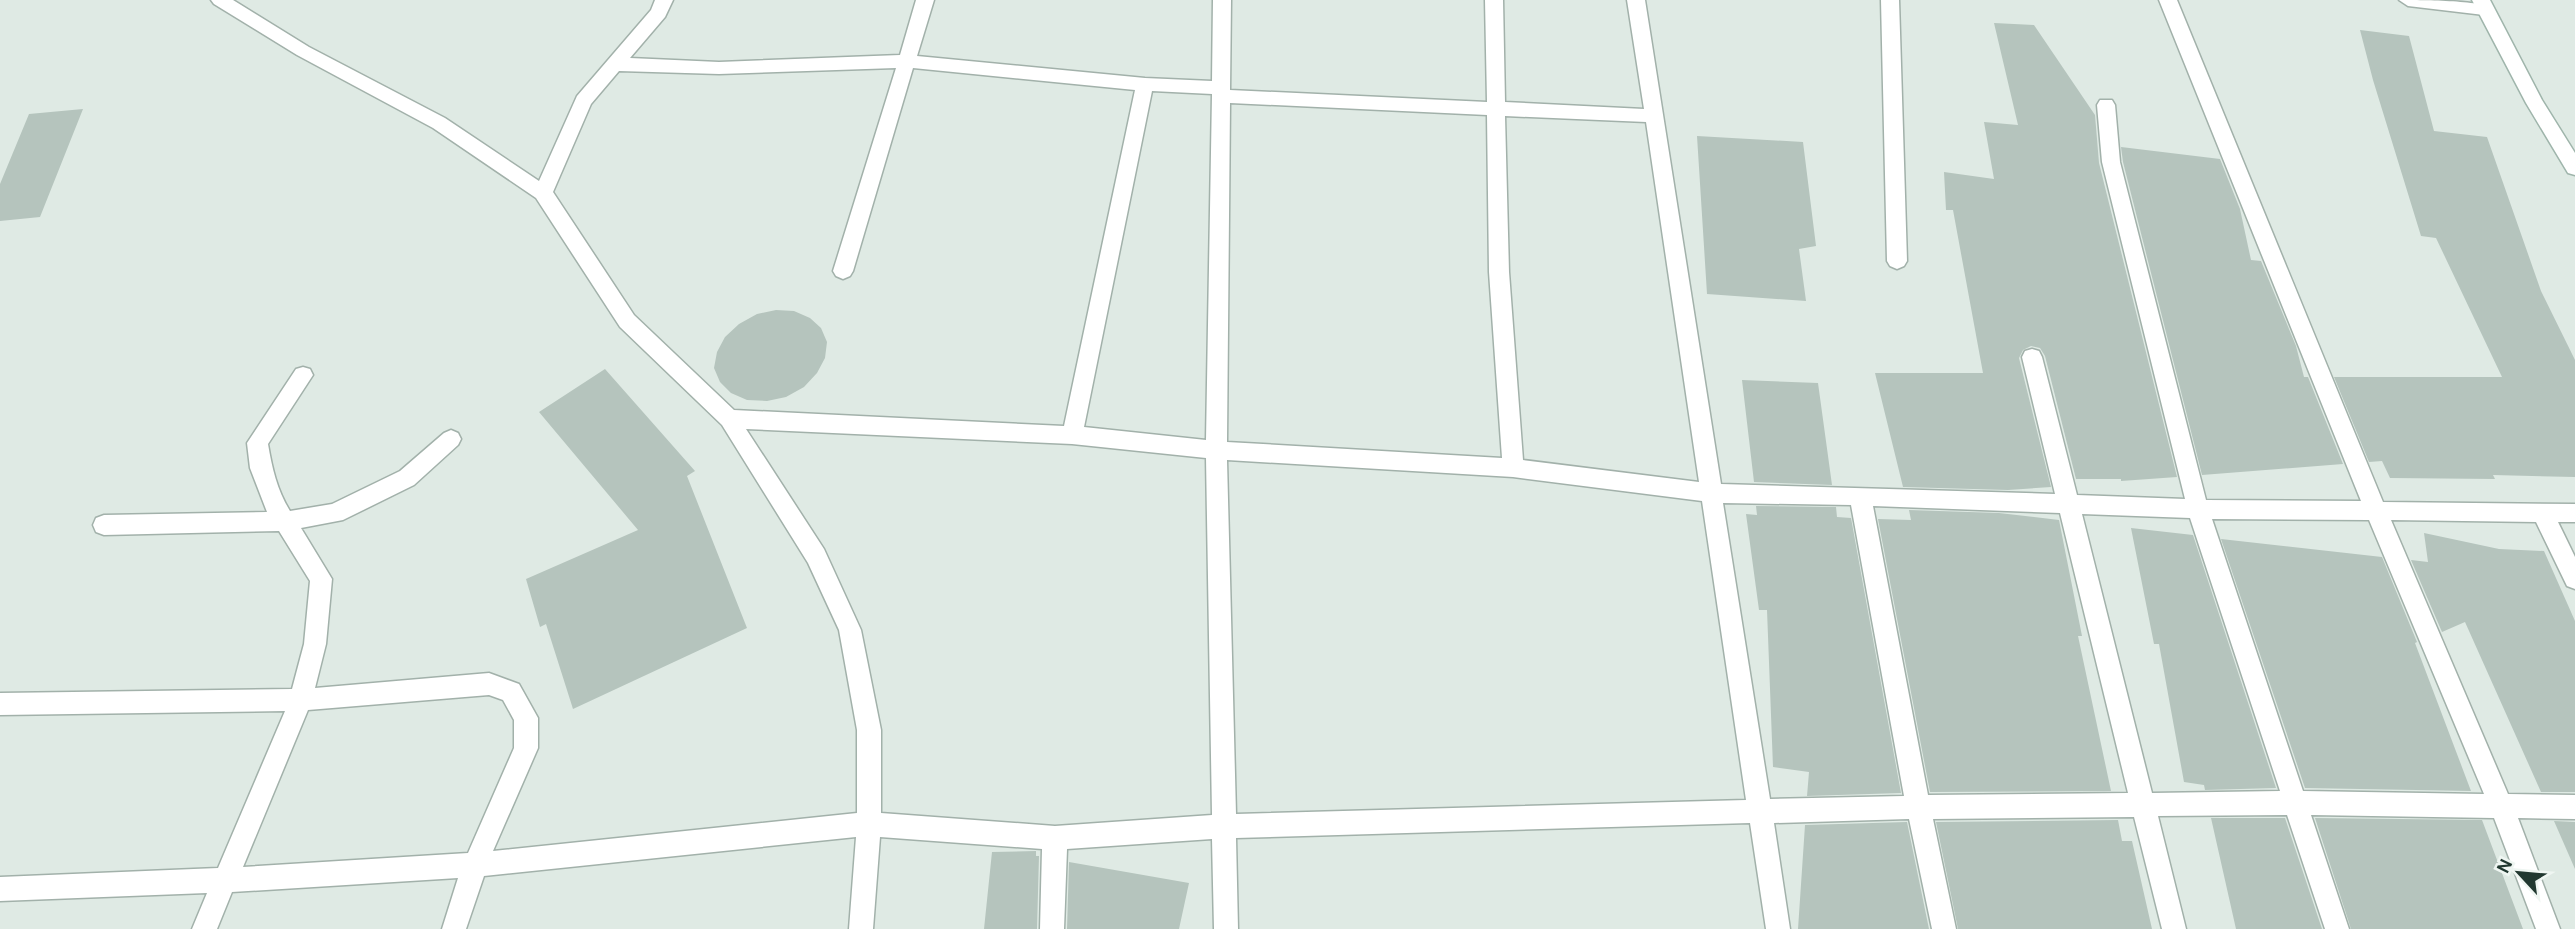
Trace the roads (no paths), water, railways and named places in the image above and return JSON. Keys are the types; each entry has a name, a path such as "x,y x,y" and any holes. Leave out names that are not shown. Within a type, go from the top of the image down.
{"street":[{"path":"220,0 303,51 439,123 543,193 627,321 729,419 816,556 850,630 869,730 869,824 861,929"},
{"path":"543,193 583,101 659,13 664,0"},
{"path":"843,271 925,0"},
{"path":"1222,0 1216,450 1226,929"},
{"path":"1494,0 1499,272 1513,468"},
{"path":"1636,0 1778,929"},
{"path":"1890,0 1897,261"},
{"path":"2168,0 2375,509 2501,805 2548,929"},
{"path":"2408,0 2483,4 2535,103 2575,169"},
{"path":"615,64 719,68 907,61 1220,92 1495,110 1654,116"},
{"path":"1072,435 1145,85"},
{"path":"2106,104 2111,162 2199,509 2337,929"},
{"path":"2032,357 2071,504 2174,929"},
{"path":"204,929 301,699 315,644 321,579 273,503 261,468 257,443 303,375"},
{"path":"729,419 1072,435 1216,450 1513,468 1710,493 2199,509 2575,513"},
{"path":"104,525 285,521 335,513 407,478 450,439"},
{"path":"1860,496 1918,807 1944,929"},
{"path":"2542,513 2575,579"},
{"path":"0,704 301,699 489,684 511,692 526,718 526,748 475,865 454,929"},
{"path":"0,890 475,865 869,824 1055,838 1223,826 1918,807 2144,807 2295,803 2575,807"},
{"path":"1052,929 1055,838"}]}
